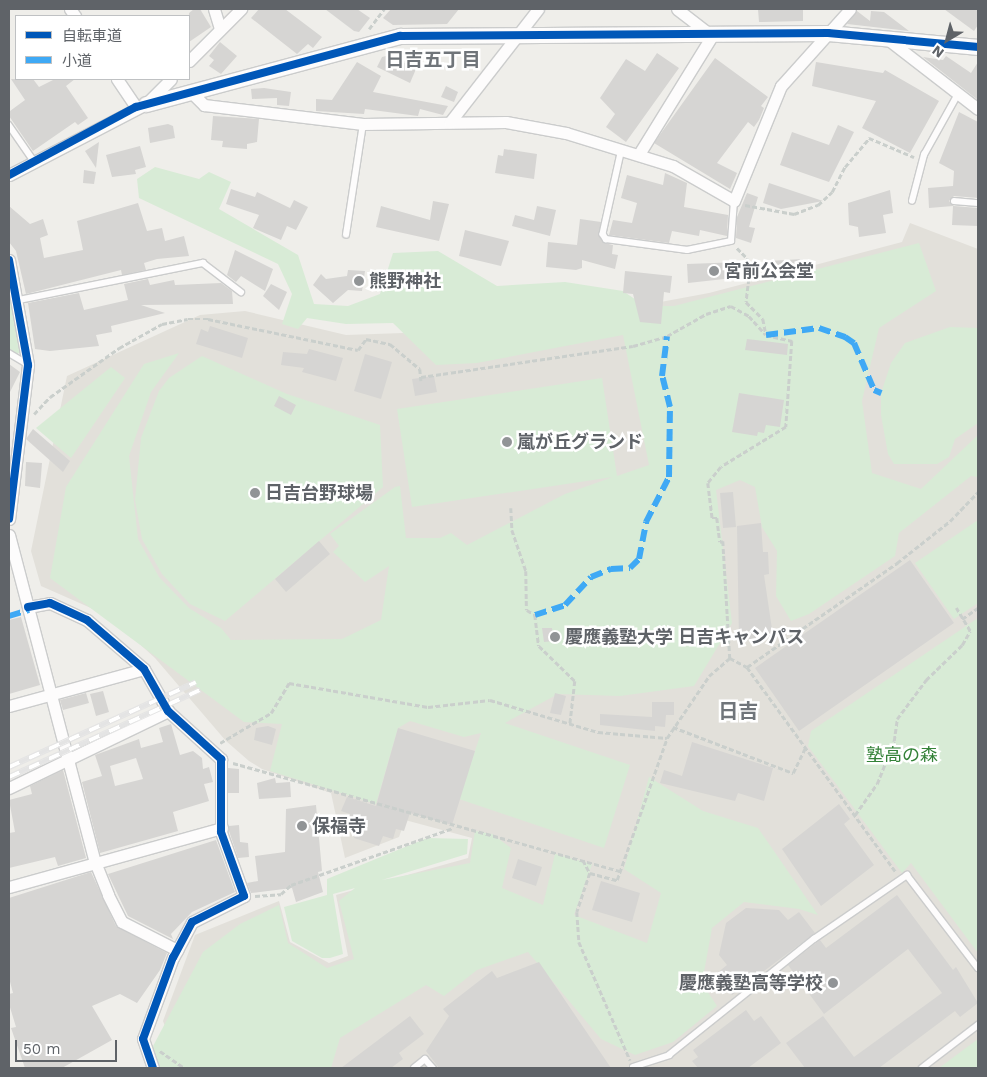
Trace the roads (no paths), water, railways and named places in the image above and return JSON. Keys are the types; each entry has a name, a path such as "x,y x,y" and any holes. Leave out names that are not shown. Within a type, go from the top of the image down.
{"street":[{"path":"214,9 220,29"},
{"path":"190,60 241,9"},
{"path":"450,122 538,9"},
{"path":"677,9 712,36"},
{"path":"190,91 204,105 363,124 506,122 639,154 673,166 734,201 781,86 850,9"},
{"path":"9,175 141,105 356,46 400,36 656,33 712,36 828,33 977,45"},
{"path":"639,154 712,36"},
{"path":"886,38 957,96 978,109"},
{"path":"118,80 141,105"},
{"path":"141,105 170,80"},
{"path":"9,260 19,300 28,365 18,431 9,519"},
{"path":"9,535 53,693 95,862 122,922 177,950"},
{"path":"28,608 50,603 75,612 144,669 168,712 221,759 222,828 244,896 192,922 177,950 150,1009 143,1039 153,1068"},
{"path":"9,706 144,669"},
{"path":"9,788 68,758 168,712"},
{"path":"9,887 222,828"}],"lane":[{"path":"912,201 922,161 957,96"},
{"path":"346,235 363,124"},
{"path":"9,125 34,161"},
{"path":"622,149 603,234 606,239 687,250 732,241 734,201"},
{"path":"954,201 978,203"},
{"path":"19,300 202,264 241,292"},
{"path":"9,353 28,365"},
{"path":"633,1067 670,1055 814,939 907,875 978,968"},
{"path":"922,1068 978,1025"},
{"path":"414,1068 426,1059 433,1068"}],"railway":[{"path":"9,767 196,682"},
{"path":"9,777 200,690"}],"place":[{"name":"宮前公会堂","path":"714,271"},
{"name":"熊野神社","path":"359,281"},
{"name":"嵐が丘グランド","path":"507,442"},
{"name":"日吉台野球場","path":"255,493"},
{"name":"慶應義塾大学 日吉キャンパス","path":"555,637"},
{"name":"保福寺","path":"302,826"},
{"name":"慶應義塾高等学校","path":"833,983"}],"district":[{"name":"日吉五丁目","path":"433,60"},
{"name":"日吉","path":"738,711"}],"park label":[{"name":"塾高の森","path":"902,755"}]}
